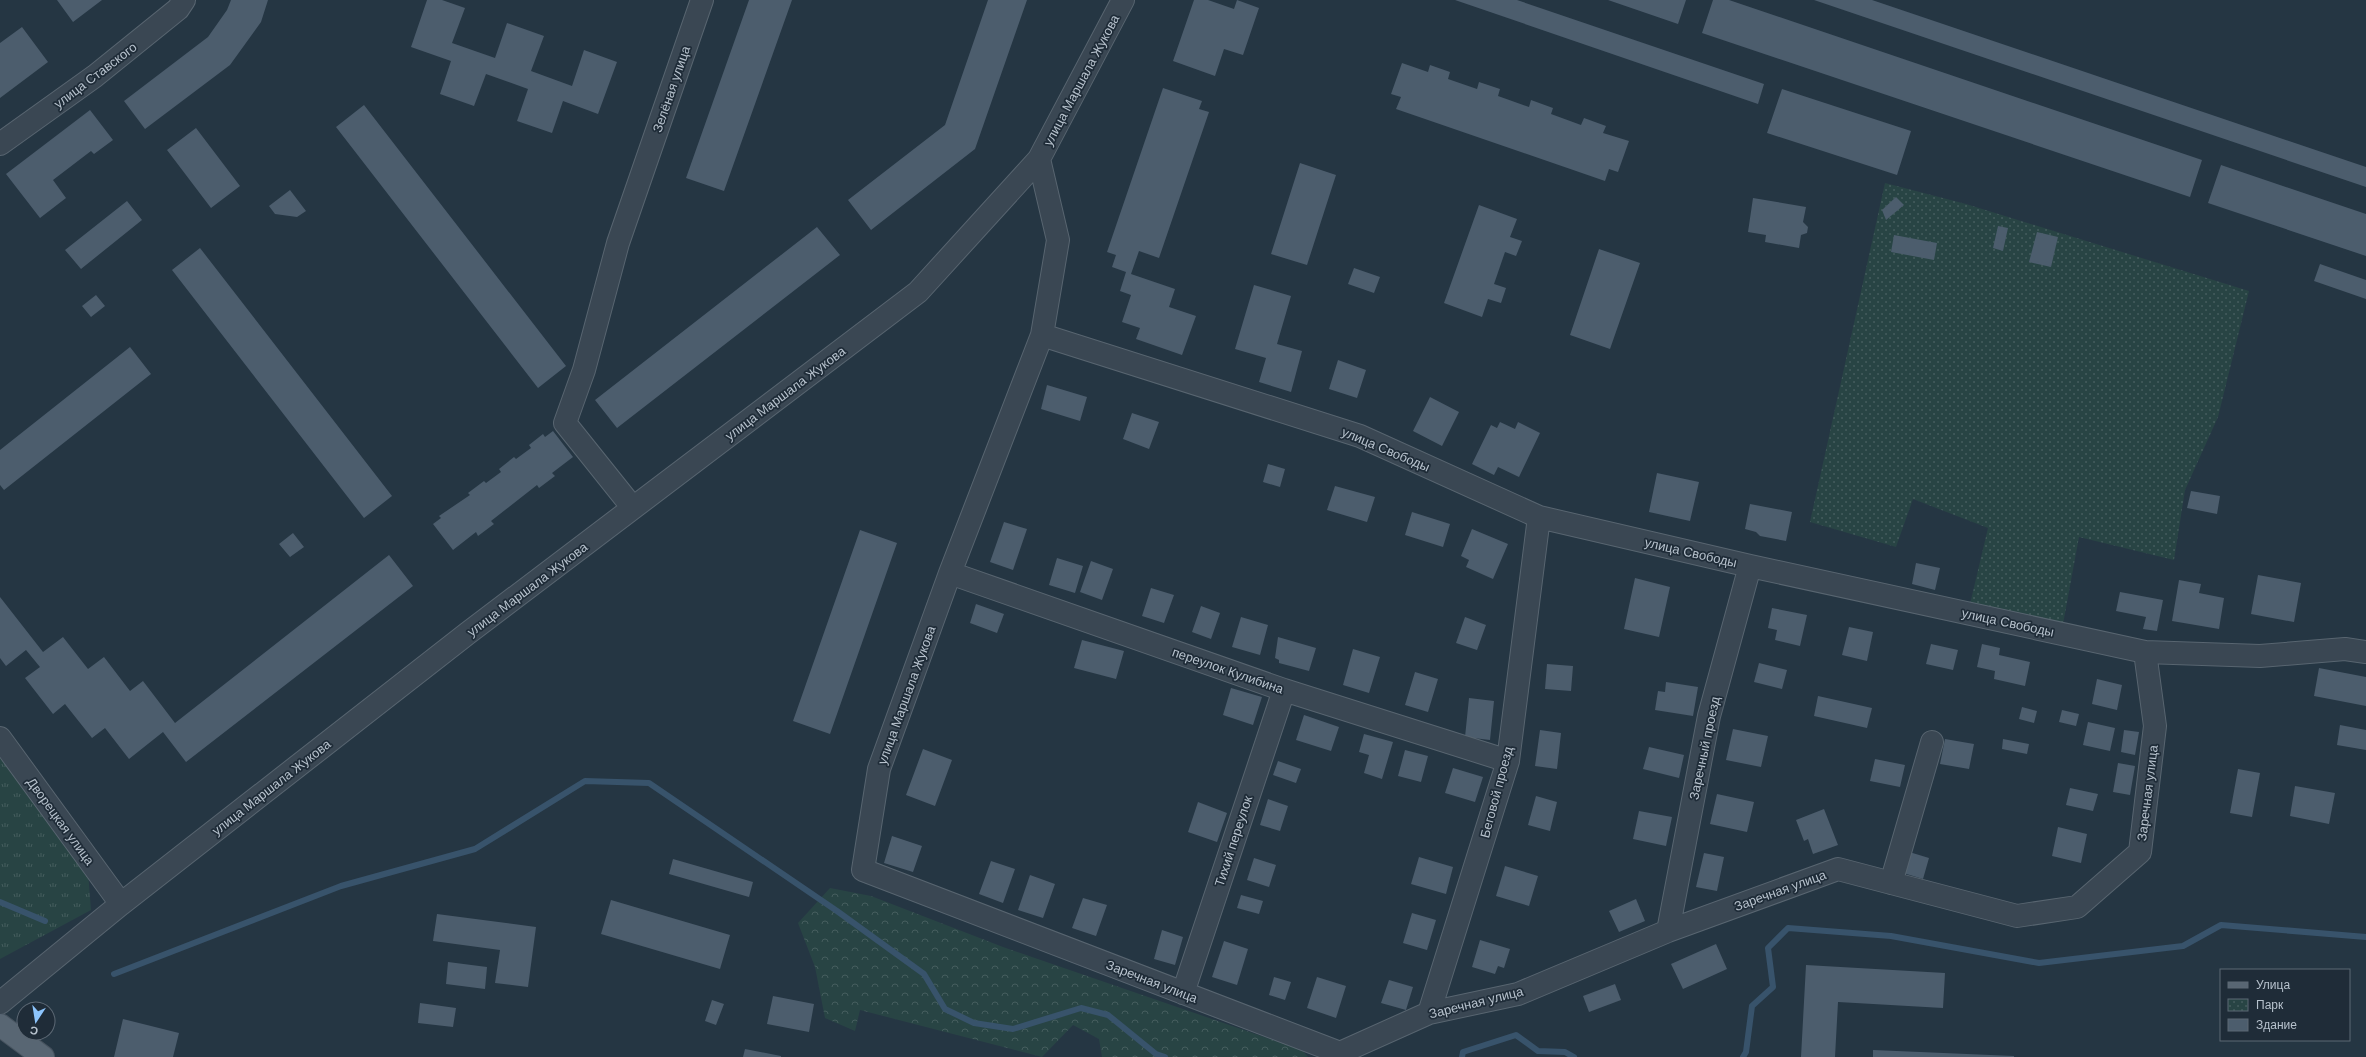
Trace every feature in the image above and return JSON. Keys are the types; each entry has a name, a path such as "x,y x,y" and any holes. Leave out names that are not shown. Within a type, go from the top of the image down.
{"main road":[{"path":"0,1025 43,1057"}],"street":[{"name":"улица Ставского","path":"0,144 95,76 178,9 184,0"},
{"name":"Зелёная улица","path":"633,508 565,423 584,370 618,243 702,0"},
{"name":"улица Маршала Жукова","path":"0,1003 121,904 468,633 918,292 1039,159 1123,0"},
{"name":"улица Маршала Жукова","path":"863,870 879,769 950,573 1042,335 1058,240 1039,159"},
{"name":"улица Свободы","path":"1042,335 1360,436 1539,517 1750,566 2145,652 2260,656 2345,649 2366,652"},
{"name":"Беговой проезд","path":"1429,1013 1508,761 1539,517"},
{"name":"Заречный проезд","path":"1668,931 1709,716 1750,566"},
{"name":"переулок Кулибина","path":"950,573 1284,690 1508,761"},
{"name":"Заречная улица","path":"863,870 1183,993 1339,1055 1429,1013 1518,994 1668,931 1838,869 2017,916 2077,907 2140,852 2155,726 2145,652"},
{"name":"Тихий переулок","path":"1183,993 1284,690"},
{"name":"Дворецкая улица","path":"0,738 121,904"},
{"path":"1891,883 1932,742"}],"green space":[{"path":"1885,183 1966,204 2249,291 2218,417 2185,490 2174,560 2079,537 2063,624 1970,604 1988,528 1913,499 1896,547 1810,522"},
{"path":"0,753 88,872 91,910 0,959"},
{"path":"830,888 871,896 1003,947 1302,1050 1308,1057 1102,1057 1099,1039 1073,1025 1042,1057 860,1010 855,1031 825,1018 815,967 798,923"}],"building":[{"path":"57,0 102,0 73,22"},
{"path":"231,0 268,0 261,22 230,65 145,129 124,101 208,37 227,10"},
{"path":"427,0 442,0 465,8 452,43 495,58 507,23 544,36 531,71 572,86 584,50 617,62 598,114 563,101 552,133 517,121 528,89 486,74 474,106 440,94 451,61 411,47"},
{"path":"749,0 792,0 724,191 686,178"},
{"path":"988,0 1027,0 975,149 871,230 848,200 945,125"},
{"path":"1194,0 1208,0 1234,9 1237,0 1259,8 1243,55 1224,49 1215,76 1173,61"},
{"path":"1455,0 1517,0 1764,84 1758,104"},
{"path":"1608,0 1686,0 1678,24"},
{"path":"1713,0 1729,0 2202,160 2190,197 1702,33"},
{"path":"1814,0 1872,0 2366,167 2366,187"},
{"path":"22,27 48,62 0,98 0,43"},
{"path":"1402,63 1428,72 1430,65 1450,72 1448,79 1477,89 1479,82 1500,89 1498,96 1529,107 1531,100 1553,108 1551,114 1581,125 1584,118 1606,126 1603,133 1629,141 1618,172 1609,169 1605,181 1396,109 1401,97 1391,94"},
{"path":"1163,88 1202,101 1199,109 1209,112 1159,258 1139,251 1131,274 1175,289 1169,307 1196,316 1182,355 1136,339 1140,328 1122,322 1131,295 1120,291 1126,272 1112,267 1116,255 1107,252"},
{"path":"1782,89 1911,131 1897,175 1767,133"},
{"path":"364,105 566,366 538,388 336,127"},
{"path":"90,110 113,140 94,154 91,151 53,180 66,198 40,218 6,174"},
{"path":"196,128 240,186 211,208 167,150"},
{"path":"1300,163 1336,175 1307,265 1271,254"},
{"path":"2221,165 2366,214 2366,256 2208,203"},
{"path":"290,190 306,211 297,217 275,214 269,206"},
{"path":"1896,197 1904,205 1886,220 1882,210"},
{"path":"1753,198 1806,207 1803,222 1808,227 1807,233 1801,235 1799,248 1765,242 1766,235 1748,232"},
{"path":"127,201 142,220 81,269 65,250"},
{"path":"1479,205 1517,219 1510,237 1522,241 1516,256 1505,252 1494,284 1506,288 1501,303 1488,299 1482,317 1444,303"},
{"path":"1998,226 2008,228 2003,251 1993,248"},
{"path":"817,227 840,255 617,428 595,400"},
{"path":"2037,232 2058,237 2051,267 2029,262"},
{"path":"1894,235 1937,243 1934,260 1891,252"},
{"path":"200,248 392,496 364,518 172,270"},
{"path":"1599,249 1640,263 1610,349 1570,335"},
{"path":"2320,264 2366,280 2366,299 2314,281"},
{"path":"1354,268 1380,277 1374,293 1348,284"},
{"path":"1254,285 1291,296 1277,344 1302,351 1291,392 1259,382 1266,358 1235,349"},
{"path":"96,295 105,306 91,317 82,306"},
{"path":"130,347 151,374 4,490 0,485 0,450"},
{"path":"1338,360 1366,370 1357,398 1329,389"},
{"path":"1047,385 1087,397 1080,421 1041,409"},
{"path":"1430,397 1459,412 1442,446 1413,431"},
{"path":"1132,413 1159,422 1149,449 1123,439"},
{"path":"1500,422 1515,429 1518,422 1540,433 1519,477 1498,467 1494,475 1472,464 1491,425 1497,428"},
{"path":"553,431 573,457 552,473 555,476 539,488 537,485 491,521 494,524 478,536 476,532 453,550 433,524 441,518 439,516 470,495 468,493 484,481 486,483 501,472 499,469 514,457 516,459 531,448 529,445 543,434 545,437"},
{"path":"1268,464 1285,469 1280,487 1263,482"},
{"path":"1657,473 1699,482 1690,521 1649,512"},
{"path":"1335,486 1375,497 1367,522 1327,510"},
{"path":"2191,491 2220,496 2217,514 2187,508"},
{"path":"1750,504 1792,512 1786,541 1760,536 1756,532 1745,529"},
{"path":"1412,512 1450,524 1443,547 1405,535"},
{"path":"1004,522 1027,529 1013,570 990,562"},
{"path":"1472,529 1508,544 1493,579 1466,567 1469,560 1461,556"},
{"path":"860,530 897,543 830,734 793,721"},
{"path":"293,533 304,547 290,557 279,544"},
{"path":"389,555 413,586 186,762 163,732 129,759 105,728 92,738 65,704 53,714 25,678 40,667 26,650 6,666 0,658 0,597 43,652 63,637 88,669 104,657 130,691 143,681 175,723"},
{"path":"1057,558 1083,566 1075,593 1049,585"},
{"path":"1091,561 1113,569 1102,600 1080,592"},
{"path":"1916,563 1940,568 1935,590 1912,584"},
{"path":"2258,575 2301,583 2294,622 2251,614"},
{"path":"1635,578 1670,587 1659,637 1624,629"},
{"path":"2179,580 2201,584 2199,593 2224,598 2219,629 2172,621"},
{"path":"1151,588 1174,595 1164,623 1142,616"},
{"path":"2120,592 2163,600 2157,631 2143,629 2146,617 2116,611"},
{"path":"976,604 1004,614 997,633 970,623"},
{"path":"1201,606 1220,613 1211,639 1192,632"},
{"path":"1772,608 1807,615 1800,646 1775,640 1777,630 1768,628"},
{"path":"1241,617 1268,625 1260,655 1232,647"},
{"path":"1465,617 1486,625 1477,650 1456,643"},
{"path":"1849,627 1873,632 1867,661 1842,655"},
{"path":"1278,637 1316,648 1309,671 1279,663 1279,660 1275,658"},
{"path":"1082,640 1124,651 1116,679 1074,668"},
{"path":"1931,644 1958,650 1953,670 1926,664"},
{"path":"1982,644 2000,648 1999,655 2030,662 2025,686 1994,679 1995,671 1977,667"},
{"path":"1353,649 1380,657 1369,693 1343,685"},
{"path":"1759,663 1787,670 1782,689 1754,682"},
{"path":"1547,664 1573,666 1571,691 1545,689"},
{"path":"2319,668 2366,677 2366,706 2314,696"},
{"path":"1415,672 1438,679 1428,712 1405,705"},
{"path":"2097,679 2122,685 2117,710 2092,704"},
{"path":"1666,682 1698,687 1693,716 1655,710 1658,691 1665,692"},
{"path":"1231,688 1262,697 1253,725 1223,715"},
{"path":"1818,696 1872,708 1867,728 1814,716"},
{"path":"1469,698 1494,701 1490,740 1465,737"},
{"path":"2022,707 2037,711 2034,723 2019,719"},
{"path":"2062,710 2079,714 2076,726 2059,722"},
{"path":"1304,715 1339,727 1331,751 1296,740"},
{"path":"2088,722 2115,728 2110,751 2083,745"},
{"path":"2340,725 2366,730 2366,750 2337,745"},
{"path":"1733,729 1768,736 1761,767 1726,760"},
{"path":"1540,730 1561,733 1557,769 1535,766"},
{"path":"2124,730 2139,732 2135,755 2121,752"},
{"path":"1364,734 1393,742 1382,779 1364,773 1369,755 1359,752"},
{"path":"1945,739 1974,744 1969,769 1940,764"},
{"path":"2003,739 2029,744 2027,754 2002,749"},
{"path":"1649,747 1684,755 1679,778 1643,769"},
{"path":"923,749 952,760 935,806 906,795"},
{"path":"1405,750 1428,756 1421,782 1398,776"},
{"path":"1875,759 1905,765 1900,787 1870,781"},
{"path":"1278,761 1301,769 1296,783 1273,775"},
{"path":"2118,763 2135,766 2130,795 2113,792"},
{"path":"1453,768 1483,777 1475,802 1445,793"},
{"path":"2238,769 2260,773 2252,817 2230,813"},
{"path":"2295,786 2335,793 2329,824 2290,816"},
{"path":"2070,788 2098,794 2093,811 2066,805"},
{"path":"1717,794 1754,802 1747,832 1710,824"},
{"path":"1536,796 1557,802 1550,831 1528,825"},
{"path":"1268,799 1288,806 1280,831 1260,825"},
{"path":"1198,802 1227,813 1217,842 1188,832"},
{"path":"1824,809 1838,845 1813,854 1808,839 1804,841 1796,820"},
{"path":"1639,811 1672,817 1666,846 1633,839"},
{"path":"2058,827 2087,834 2081,863 2052,856"},
{"path":"892,836 922,846 913,872 884,863"},
{"path":"1906,851 1929,858 1923,879 1900,872"},
{"path":"1704,853 1724,857 1717,891 1696,887"},
{"path":"1419,857 1453,867 1446,894 1411,884"},
{"path":"1254,858 1276,865 1269,887 1247,880"},
{"path":"673,859 753,882 749,897 669,874"},
{"path":"991,861 1015,869 1003,903 979,894"},
{"path":"1505,866 1538,876 1529,906 1496,896"},
{"path":"1030,875 1055,884 1043,918 1018,910"},
{"path":"1241,895 1263,901 1259,914 1237,908"},
{"path":"1083,898 1107,905 1096,936 1072,928"},
{"path":"1636,899 1645,921 1619,932 1609,911"},
{"path":"611,900 730,935 720,969 601,934"},
{"path":"1412,913 1436,920 1427,950 1403,943"},
{"path":"437,914 536,927 528,987 495,983 500,950 433,941"},
{"path":"1162,930 1183,937 1175,965 1154,959"},
{"path":"1480,940 1510,949 1504,968 1498,966 1495,974 1472,967"},
{"path":"1224,941 1248,949 1237,985 1212,977"},
{"path":"1716,944 1727,969 1683,989 1671,964"},
{"path":"448,962 487,967 485,989 446,984"},
{"path":"1806,965 1945,973 1943,1008 1838,1002 1835,1057 1801,1057"},
{"path":"1274,977 1291,982 1285,1000 1269,995"},
{"path":"1317,977 1346,986 1336,1018 1307,1008"},
{"path":"1389,980 1413,987 1406,1010 1381,1003"},
{"path":"1615,984 1621,1000 1589,1012 1583,996"},
{"path":"773,996 814,1004 809,1032 767,1024"},
{"path":"712,1000 724,1004 716,1025 705,1021"},
{"path":"420,1003 456,1008 453,1027 418,1023"},
{"path":"123,1019 179,1033 173,1057 114,1057"},
{"path":"745,1049 781,1056 781,1057 743,1057"},
{"path":"1873,1050 2014,1056 2014,1057 1873,1057"}],"waterway":[{"path":"114,974 341,886 475,849 585,781 649,783 837,911 924,974 945,1009 974,1023 1013,1029 1081,1008 1108,1015 1156,1054 1165,1057"},
{"path":"0,902 45,921"},
{"path":"1743,1057 1746,1052 1752,1006 1773,987 1768,948 1788,928 1891,936 2039,963 2183,946 2221,925 2366,937"},
{"path":"1462,1057 1463,1052 1516,1035 1538,1051 1565,1052 1574,1057"}]}
